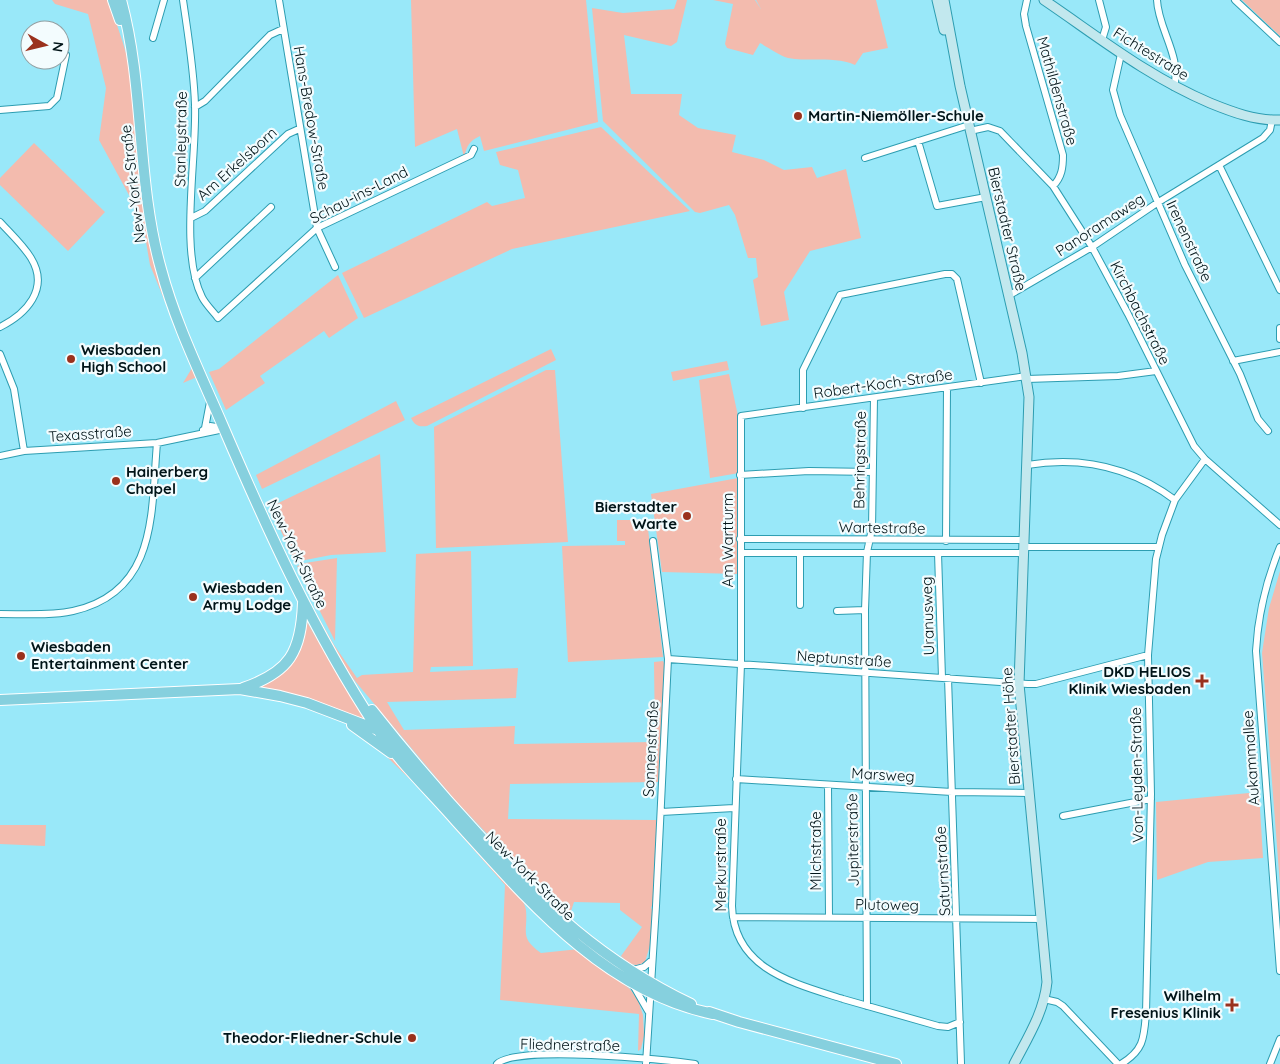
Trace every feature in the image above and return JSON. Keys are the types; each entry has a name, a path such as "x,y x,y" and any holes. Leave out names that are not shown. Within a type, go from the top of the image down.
{"main road":[{"name":"New-York-Straße","path":"113,0 133,59"},
{"name":"New-York-Straße","path":"121,0 138,95 148,204 155,246 173,308 223,428 303,603 378,730 413,773 524,894 560,928 630,981 650,987"},
{"name":"Bierstadter Straße","path":"937,0 960,86 1027,377"},
{"name":"Bierstadter Straße","path":"944,0 960,86"},
{"name":"Fichtestraße","path":"1044,0 1121,54 1174,87 1225,109 1276,120"},
{"name":"Bierstadter Höhe","path":"1014,1064 1037,1020 1044,998 1047,975 1019,684 1029,397 1027,377"},
{"path":"240,689 264,681 287,664 300,638 303,603"},
{"path":"338,665 396,741"},
{"path":"0,700 240,689 280,696 332,713 378,730 396,741"},
{"path":"332,713 379,743 413,773"},
{"name":"New-York-Straße","path":"396,741 454,808 539,899 583,938 630,970 650,987"},
{"path":"650,987 713,1014 896,1064"}],"street":[{"path":"153,38 164,0"},
{"name":"Stanleystraße","path":"183,0 194,79 195,107 191,218 192,263 195,278 203,299 218,318"},
{"name":"Hans-Bredow-Straße","path":"279,0 317,228 335,267"},
{"name":"Mathildenstraße","path":"1027,0 1024,14 1026,26 1063,155 1063,168 1059,181 1053,186"},
{"path":"1100,0 1106,27 1102,40"},
{"path":"1157,0 1158,14 1171,51 1175,77 1174,87"},
{"path":"1235,0 1280,42"},
{"path":"195,107 205,101 270,34 283,29"},
{"name":"Irenenstraße","path":"1121,54 1114,84 1116,103 1157,203 1233,361 1258,419 1268,431"},
{"path":"0,110 49,106 57,98 63,70"},
{"name":"Panoramaweg","path":"1008,296 1092,247 1157,203 1263,138 1276,120"},
{"name":"Kirchbachstraße","path":"865,158 918,141 970,128 988,127 1000,131 1053,186 1092,247 1189,438 1206,459 1280,525"},
{"name":"Am Erkelsborn","path":"191,218 205,211 288,134 300,129"},
{"path":"918,141 937,206 986,196"},
{"name":"Schau-ins-Land","path":"218,318 317,228 471,155 474,149"},
{"path":"1219,165 1280,290"},
{"path":"195,278 271,207"},
{"path":"0,222 31,259 36,272 36,288 27,309 16,319 0,327"},
{"path":"803,408 802,370 840,294 945,274 952,274 957,279 980,383"},
{"path":"1280,328 1280,339"},
{"path":"1233,361 1280,352"},
{"path":"0,354 14,389 24,451"},
{"name":"Robert-Koch-Straße","path":"741,416 1027,377 1125,375 1156,371"},
{"path":"946,541 947,388"},
{"path":"205,428 210,410 210,396"},
{"name":"Behringstraße","path":"865,610 866,552 870,540 874,398"},
{"name":"Am Wartturm","path":"741,416 741,664"},
{"path":"197,434 205,428 215,426 223,428"},
{"path":"197,434 223,428"},
{"name":"Texasstraße","path":"0,456 24,451 157,443 197,434"},
{"path":"0,614 73,611 95,604 127,580 146,549 149,536 157,443"},
{"name":"Von-Leyden-Straße","path":"1120,1064 1135,1055 1141,1046 1145,1030 1151,800 1148,655 1158,547 1175,500 1206,459"},
{"path":"1027,465 1065,461 1107,466 1136,476 1175,500"},
{"path":"740,475 810,471 872,472"},
{"name":"Wartestraße","path":"740,539 946,541 1024,547"},
{"name":"Sonnenstraße","path":"646,1061 668,659 653,541"},
{"path":"1024,547 1158,547"},
{"name":"Wartestraße","path":"741,553 938,553 1024,547"},
{"name":"Aukammallee","path":"1280,547 1261,604 1256,651 1280,971"},
{"path":"800,553 800,605"},
{"name":"Uranusweg","path":"938,553 945,678"},
{"path":"837,611 865,610"},
{"name":"Jupiterstraße","path":"865,610 867,1006"},
{"name":"Neptunstraße","path":"668,659 1036,684 1148,655"},
{"name":"Merkurstraße","path":"741,664 734,808 733,917 740,939 752,956 776,976 792,983 938,1026 948,1027 960,1022"},
{"name":"Saturnstraße","path":"945,678 958,919 961,1063"},
{"name":"Marsweg","path":"736,779 952,792 1029,793"},
{"name":"Milchstraße","path":"828,785 829,917"},
{"path":"1063,816 1151,800"},
{"path":"661,812 734,808"},
{"name":"Plutoweg","path":"733,917 1042,918"},
{"path":"630,970 644,968 652,959"},
{"path":"630,981 648,1012"},
{"path":"1044,998 1063,1006 1120,1064"},
{"path":"1270,1064 1280,1039"},
{"name":"Fliednerstraße","path":"497,1064 504,1058 530,1055 696,1064"}],"shaded area":[{"path":"52,0 108,0 117,25 128,60 133,87 141,196 148,235 165,297 197,377 183,383 192,368 150,265 142,219 99,140 106,88 88,14 55,4"},
{"path":"411,0 586,0 598,122 484,151 480,136 469,144 464,157 457,129 415,147"},
{"path":"677,0 687,0 677,42 671,46 624,35 631,94 682,94 679,115 698,128 736,135 732,152 764,160 784,170 812,167 817,178 846,169 861,238 810,251 784,292 789,320 761,326 753,280 758,277 756,258 748,258 735,215 729,205 700,213 695,212 603,121 592,8 623,13 674,9"},
{"path":"713,0 755,0 761,9 756,0 876,0 888,48 863,53 855,65 830,60 788,58 760,43 753,55 727,48 725,44 733,4"},
{"path":"1242,0 1280,0 1280,36"},
{"path":"601,127 690,211 512,249 364,318 342,273 487,202 492,206 525,198 518,170 500,165 496,152"},
{"path":"34,143 105,212 68,251 0,185 0,178"},
{"path":"338,275 358,318 329,338 324,331 260,376 265,383 226,410 209,372 219,369"},
{"path":"551,349 556,360 427,426 414,423 411,418"},
{"path":"727,361 729,370 673,381 671,372"},
{"path":"546,370 555,370 568,542 436,548 434,427"},
{"path":"729,374 738,416 739,473 710,478 699,380"},
{"path":"396,401 405,420 262,489 256,475"},
{"path":"380,454 386,552 331,555 295,562 270,507"},
{"path":"738,478 738,574 662,572 651,494"},
{"path":"617,520 647,520 663,657 568,662 562,546 625,545 625,541 617,541"},
{"path":"471,551 473,666 431,667 430,672 518,668 516,698 387,702 404,730 515,726 514,744 655,742 654,662 663,661 665,665 659,782 510,784 508,819 657,820 653,903 651,908 653,910 651,942 645,962 641,964 632,964 621,956 642,927 620,910 620,903 574,902 571,911 559,910 455,800 355,681 331,646 291,568 334,645 357,678 362,675 413,672 416,554"},
{"path":"337,558 335,641 297,566"},
{"path":"1280,571 1280,885 1262,653 1269,608"},
{"path":"306,620 335,671 371,724 261,688 284,672 300,652 305,635"},
{"path":"383,750 402,766 517,891 524,902 526,910 527,938 534,948 541,953 579,949 630,989 638,1000 643,1015 644,1036 641,1049 638,1051 639,1014 500,1000 505,885 420,789 384,754"},
{"path":"1259,792 1263,858 1208,862 1157,880 1156,802"},
{"path":"0,825 46,825 45,846 0,844"}],"place":[{"name":"Martin-Niemöller-Schule","path":"798,116"},
{"name":"Wiesbaden High School","path":"71,359"},
{"name":"Hainerberg Chapel","path":"116,481"},
{"name":"Bierstadter Warte","path":"687,516"},
{"name":"Wiesbaden Army Lodge","path":"193,597"},
{"name":"Wiesbaden Entertainment Center","path":"21,656"},
{"name":"DKD HELIOS Klinik Wiesbaden","path":"1202,681"},
{"name":"Wilhelm Fresenius Klinik","path":"1232,1005"},
{"name":"Theodor-Fliedner-Schule","path":"412,1038"}]}
